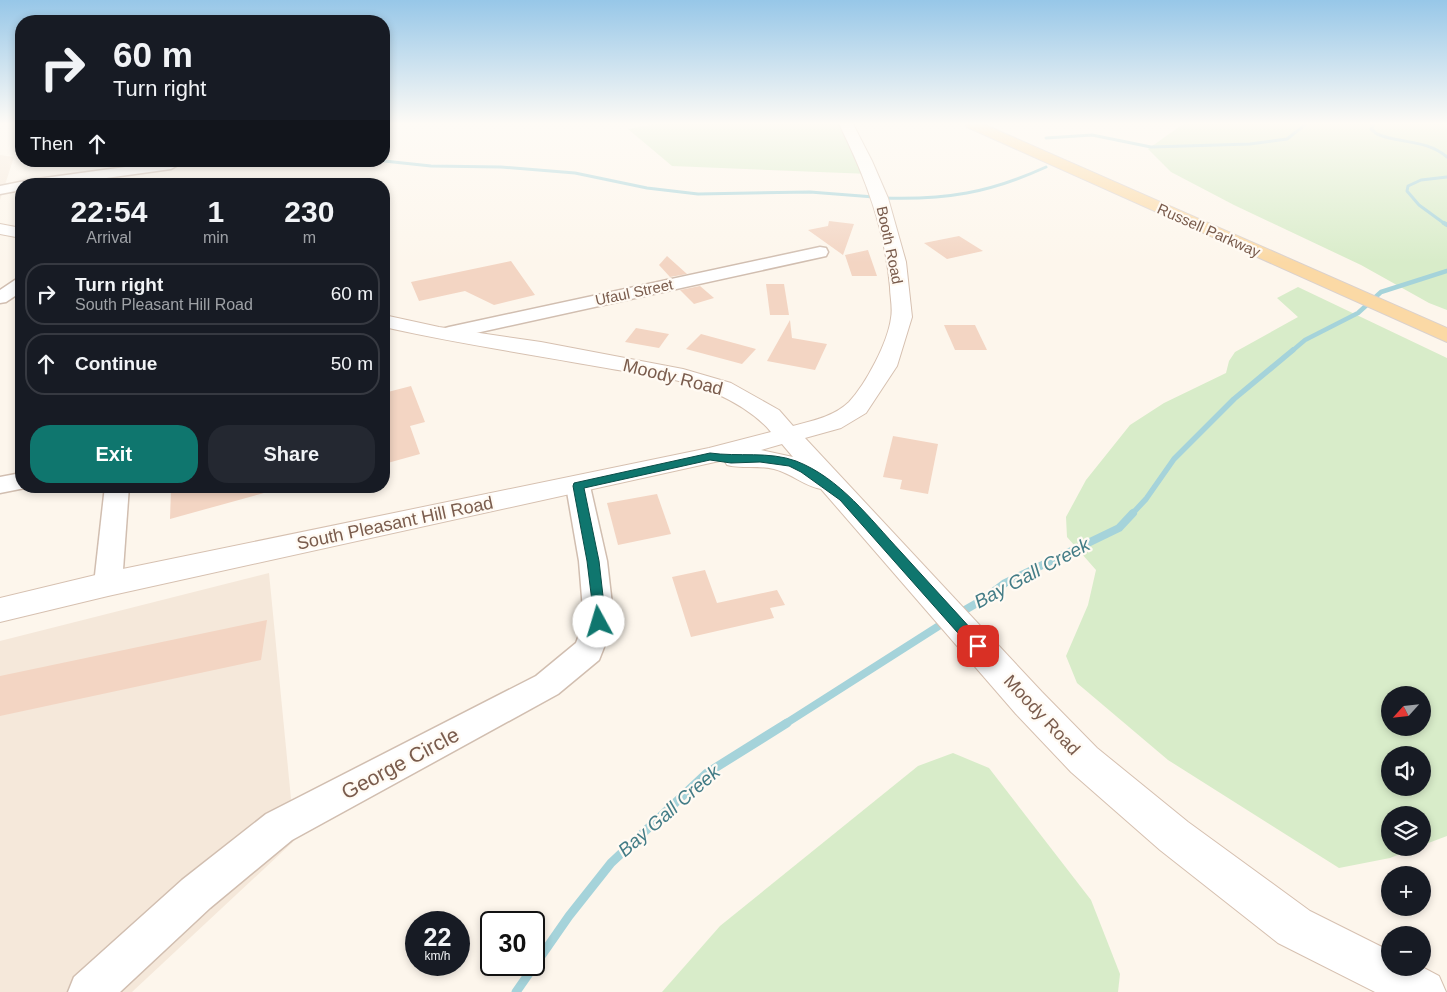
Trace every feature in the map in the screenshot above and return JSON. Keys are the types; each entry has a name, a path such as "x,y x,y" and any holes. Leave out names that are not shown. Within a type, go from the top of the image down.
{"main road":[{"name":"Russell Parkway","path":"1075,170 1447,336"}],"street":[{"path":"75,178 132,170"},
{"name":"Booth Road","path":"790,436 832,423 857,408 886,366 902,317 897,262 880,198 869,170"},
{"path":"0,190 15,187"},
{"path":"0,230 15,233"},
{"name":"Ufaul Street","path":"449,333 820,252"},
{"path":"0,298 15,288"},
{"name":"Moody Road","path":"390,322 550,350 695,379 722,388 770,415 1029,703 1084,760 1174,836 1294,927 1423,992"},
{"name":"South Pleasant Hill Road","path":"0,610 108,584 578,486 790,436"},
{"path":"710,456 731,460 760,458 791,463 804,469 844,497"},
{"path":"0,485 15,482"},
{"name":"George Circle","path":"89,992 196,894 279,827 547,685 588,651 599,622 593,561 578,486"},
{"path":"108,584 116,493"}],"shaded area":[{"path":"0,170 10,170 0,200"},
{"path":"269,573 295,840 132,992 0,992 0,641"}],"green space":[{"path":"778,170 868,170 870,174"},
{"path":"1169,170 1447,170 1447,310 1429,303 1361,265 1234,205"},
{"path":"1298,287 1447,358 1447,836 1431,842 1431,806 1381,806 1381,856 1395,856 1339,868 1168,760 1077,683 1066,656 1088,605 1096,570 1067,537 1066,517 1086,480 1130,425 1164,403 1226,373 1229,361 1235,352 1298,317 1277,298"},
{"path":"953,753 989,768 1091,900 1120,974 1118,992 662,992 720,926 918,766"}],"building":[{"path":"829,221 854,224 843,255 808,230 828,226"},
{"path":"959,236 983,251 947,259 924,243"},
{"path":"868,250 877,276 852,276 845,255"},
{"path":"667,256 687,274 670,277 659,265"},
{"path":"511,261 535,295 494,305 465,291 419,301 411,282"},
{"path":"766,284 784,284 789,315 770,315"},
{"path":"700,286 714,298 694,304 680,290"},
{"path":"790,320 792,338 827,344 815,370 767,361"},
{"path":"944,325 975,325 987,350 955,350"},
{"path":"636,328 669,334 659,348 625,342"},
{"path":"701,334 756,349 742,364 686,349"},
{"path":"411,386 425,422 410,426 420,454 390,462 390,391"},
{"path":"893,436 938,444 928,494 900,489 902,480 883,477"},
{"path":"171,493 264,493 170,519"},
{"path":"657,494 671,534 618,545 607,503"},
{"path":"705,570 717,603 777,590 785,605 770,608 774,618 691,637 672,577"},
{"path":"267,620 261,660 0,716 0,676"}],"waterway":[{"path":"542,170 575,173 647,188 698,194 810,192 874,197"},
{"path":"883,198 927,198 967,193 1005,183 1038,170"},
{"name":"Bay Gall Creek","path":"1445,224 1419,205 1407,191 1408,186 1421,180 1447,177"},
{"name":"Bay Gall Creek","path":"1292,351 1305,340 1358,313 1381,292 1447,271"},
{"name":"Bay Gall Creek","path":"1132,514 1146,499 1174,459 1234,399 1293,350"},
{"name":"Bay Gall Creek","path":"958,614 984,599 1005,583 1119,528 1133,513"},
{"name":"Bay Gall Creek","path":"785,724 945,622"},
{"name":"Bay Gall Creek","path":"516,992 569,916 611,863 707,773 787,723"}],"route":[{"path":"599,622 593,561 578,486 710,456 731,460 760,458 791,463 804,469 844,497 978,646"}]}
